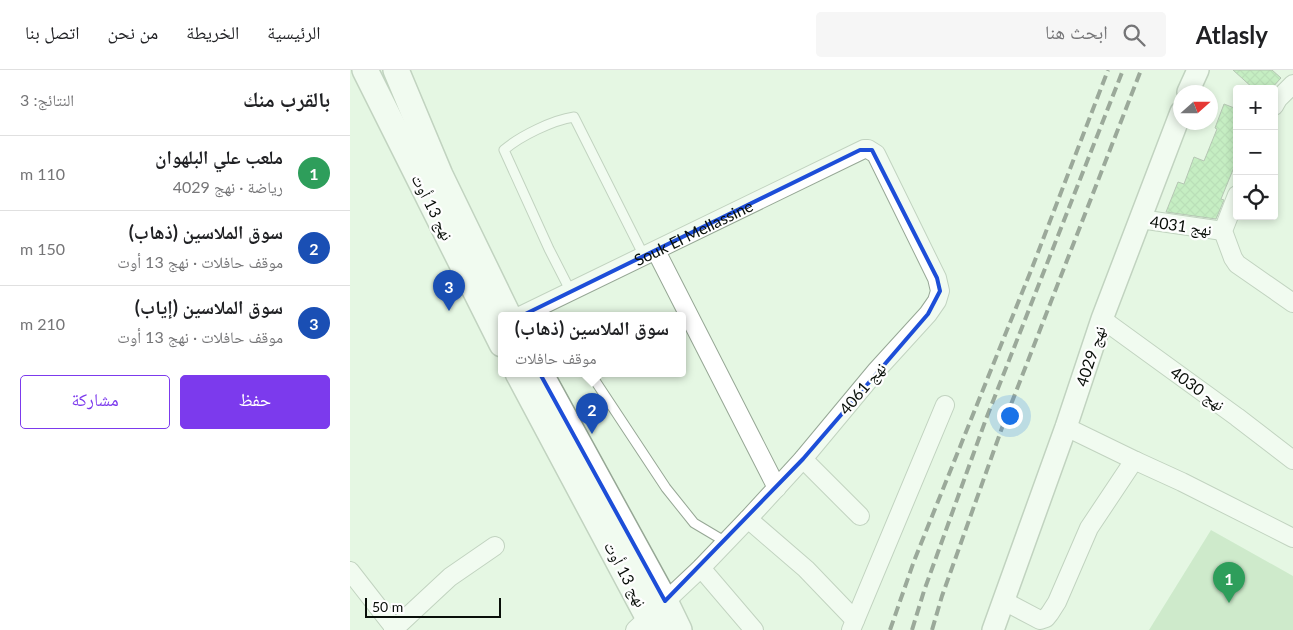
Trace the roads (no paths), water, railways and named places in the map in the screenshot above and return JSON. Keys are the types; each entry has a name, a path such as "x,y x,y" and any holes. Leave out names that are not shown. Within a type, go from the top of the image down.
{"main road":[{"name":"نهج 13 أوت","path":"365,70 498,336"},
{"name":"نهج 13 أوت","path":"396,70 440,176 507,312"},
{"name":"نهج 13 أوت","path":"520,377 651,620"},
{"name":"نهج 13 أوت","path":"542,377 651,620"},
{"path":"651,620 679,630"}],"street":[{"path":"1189,84 1198,70"},
{"path":"1278,99 1293,84"},
{"name":"نهج 4029","path":"993,630 1066,427 1102,319 1173,130"},
{"name":"Souk El Mellassine","path":"528,312 864,149"},
{"name":"نهج 4061","path":"651,620 803,459 877,370 928,314 937,301 940,291 938,278 876,154 868,149 864,149"},
{"name":"نهج 4031","path":"1233,205 1223,231 1233,258 1238,264 1293,303"},
{"name":"نهج 4031","path":"1140,219 1223,231"},
{"path":"650,254 681,312"},
{"name":"نهج 4030","path":"1102,319 1293,460"},
{"path":"686,320 777,488"},
{"path":"748,519 806,569 853,625 945,405"},
{"path":"1066,427 1136,462 1182,482 1293,538"},
{"path":"803,459 860,516"},
{"path":"1004,601 1040,620 1046,618 1068,580 1090,528 1131,464 1136,462"},
{"path":"350,571 394,630 450,577 495,546"},
{"path":"701,568 754,630"}],"lane":[{"path":"571,292 549,249 504,150 513,142 561,119 574,117 650,254"},
{"path":"593,377 666,488 694,523 726,542"}],"railway":[{"path":"890,630 914,561 1032,268 1108,70"},
{"path":"912,630 924,591 986,419 1123,70"},
{"path":"932,630 942,596 1003,425 1141,70"}],"place":[{"name":"سوق الملاسين (إياب)","path":"449,311"},
{"name":"سوق الملاسين (ذهاب)","path":"592,434"},
{"name":"ملعب علي البلهوان","path":"1229,603"}]}
